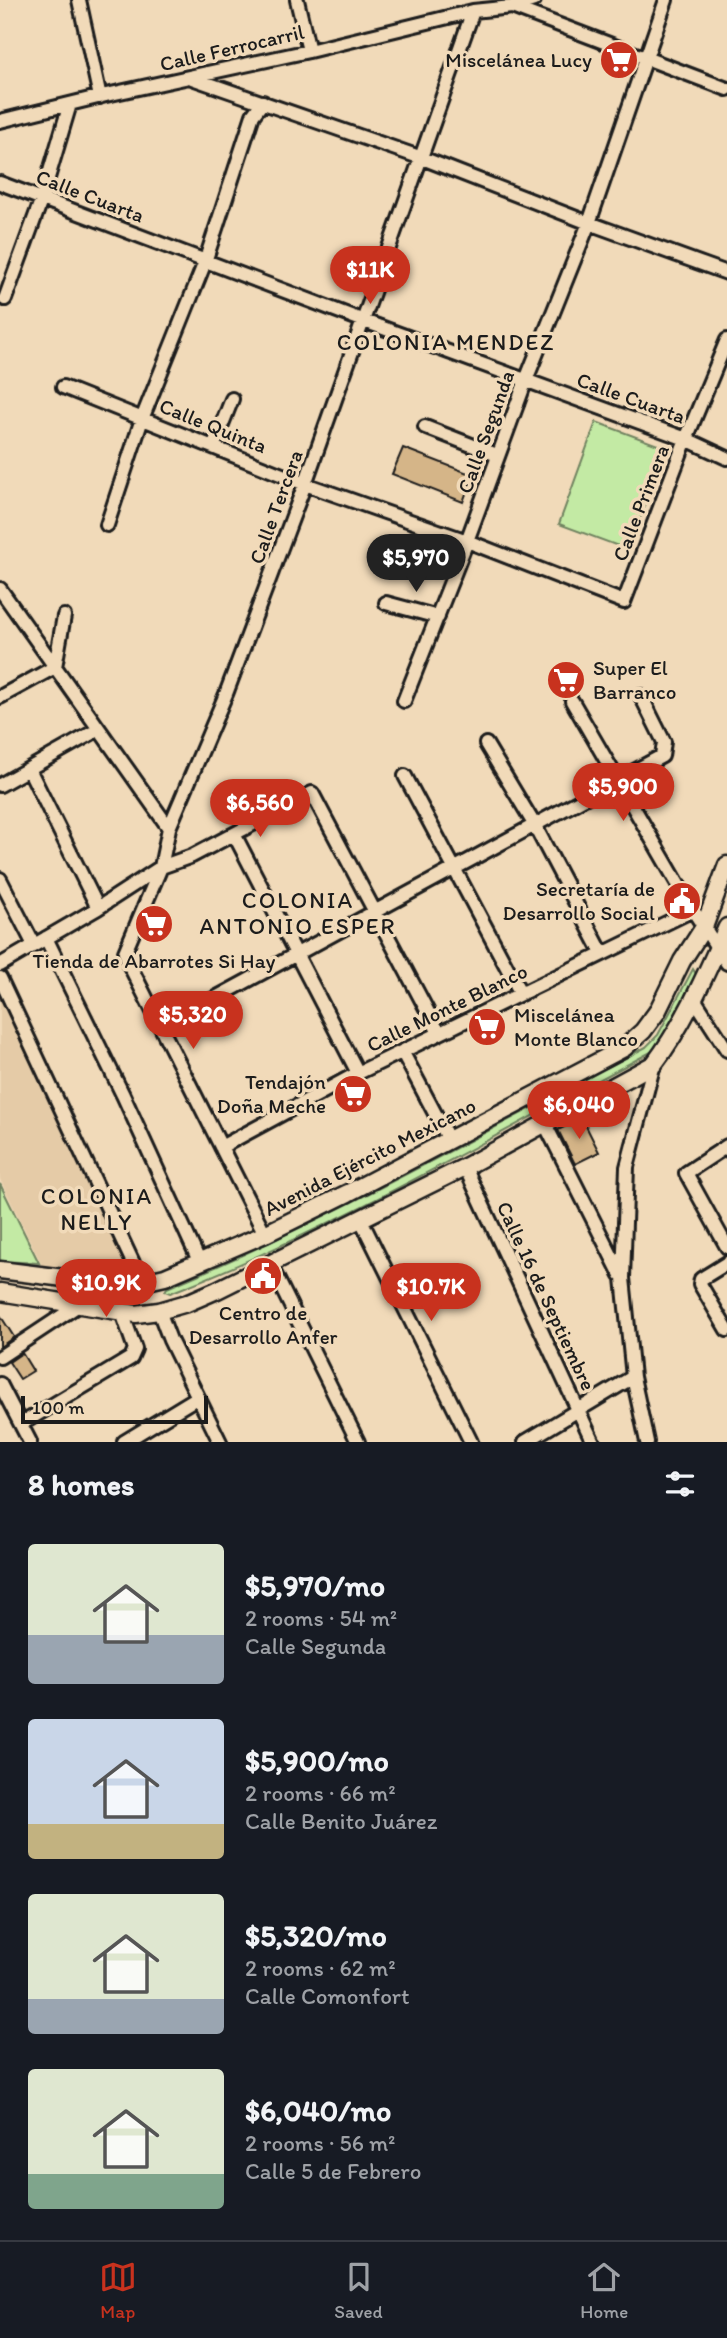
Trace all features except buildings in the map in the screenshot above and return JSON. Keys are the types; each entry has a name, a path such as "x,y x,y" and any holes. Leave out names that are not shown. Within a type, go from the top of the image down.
{"main road":[{"name":"Avenida Ejército Mexicano","path":"0,1270 112,1284 165,1277 265,1234 624,1048 643,1031 657,1012 682,961 704,927 727,864"},
{"path":"0,1292 136,1314 159,1311 207,1295 465,1167 654,1065 670,1043 727,927"}],"street":[{"path":"79,0 100,97"},
{"path":"297,0 309,51"},
{"path":"511,3 534,0"},
{"name":"Calle Segunda","path":"404,701 589,223 666,0"},
{"path":"511,3 727,89"},
{"name":"Calle Ferrocarril","path":"0,121 511,3"},
{"name":"Calle Tercera","path":"265,1234 125,952 161,867 169,828 226,694 305,484 473,11"},
{"path":"192,78 422,158 727,273"},
{"path":"107,525 142,419 205,262 253,115 263,102"},
{"path":"5,299 42,198 70,104"},
{"name":"Calle Cuarta","path":"0,183 205,262 686,439 727,458"},
{"name":"Calle Primera","path":"624,602 727,340"},
{"name":"Calle Quinta","path":"63,387 305,484 467,541 624,602"},
{"path":"213,447 232,398"},
{"path":"425,427 497,456"},
{"path":"0,589 169,828"},
{"path":"386,603 438,617"},
{"path":"0,613 12,606"},
{"path":"55,667 64,616"},
{"path":"0,697 55,667"},
{"path":"162,1027 662,756 664,749 661,733 641,696"},
{"path":"572,701 693,910 727,963"},
{"path":"0,785 99,729"},
{"path":"486,744 534,824 602,953"},
{"path":"29,769 98,908"},
{"path":"405,776 520,992"},
{"path":"0,965 98,908 161,867 192,856 312,793 439,1033"},
{"path":"234,834 358,1073"},
{"path":"0,879 34,945"},
{"name":"Calle Monte Blanco","path":"221,1147 358,1073 693,910"},
{"path":"46,938 123,1095 200,1263"},
{"path":"0,978 142,1282"},
{"path":"693,997 727,1050"},
{"path":"402,1053 449,1140"},
{"path":"647,1442 633,1377 623,1278 627,1167 654,1065"},
{"path":"545,1124 623,1278"},
{"path":"727,1146 686,1173 722,1228 727,1247"},
{"name":"Calle 16 de Septiembre","path":"465,1167 593,1442"},
{"path":"360,1218 471,1442"},
{"path":"727,1263 701,1279 700,1284 727,1330"},
{"path":"270,1264 358,1442"},
{"path":"0,1357 80,1304 75,1279"},
{"path":"21,1424 131,1358 135,1349 112,1284"},
{"path":"159,1311 170,1340 220,1442"},
{"path":"525,1442 633,1377"},
{"path":"0,1384 30,1442"},
{"path":"124,1442 198,1397"}],"shaded area":[{"path":"0,997 131,1273 43,1267 0,1179"}],"green space":[{"path":"596,422 666,448 629,550 559,524"},
{"path":"693,969 696,974 663,1040 651,1052 473,1148 293,1240 170,1293 165,1291 349,1203 646,1047 658,1035"},
{"path":"0,1184 39,1263 0,1261"}],"place":[{"name":"Miscelánea Lucy","path":"619,60"},
{"name":"Super El Barranco","path":"566,680"},
{"name":"Secretaría de Desarrollo Social","path":"682,901"},
{"name":"Tienda de Abarrotes Si Hay","path":"154,924"},
{"name":"Miscelánea Monte Blanco","path":"487,1027"},
{"name":"Tendajón Doña Meche","path":"353,1094"},
{"name":"Centro de Desarrollo Anfer","path":"263,1276"}],"district":[{"name":"COLONIA MENDEZ","path":"446,342"},
{"name":"COLONIA ANTONIO ESPER","path":"298,913"},
{"name":"COLONIA NELLY","path":"97,1209"}]}
